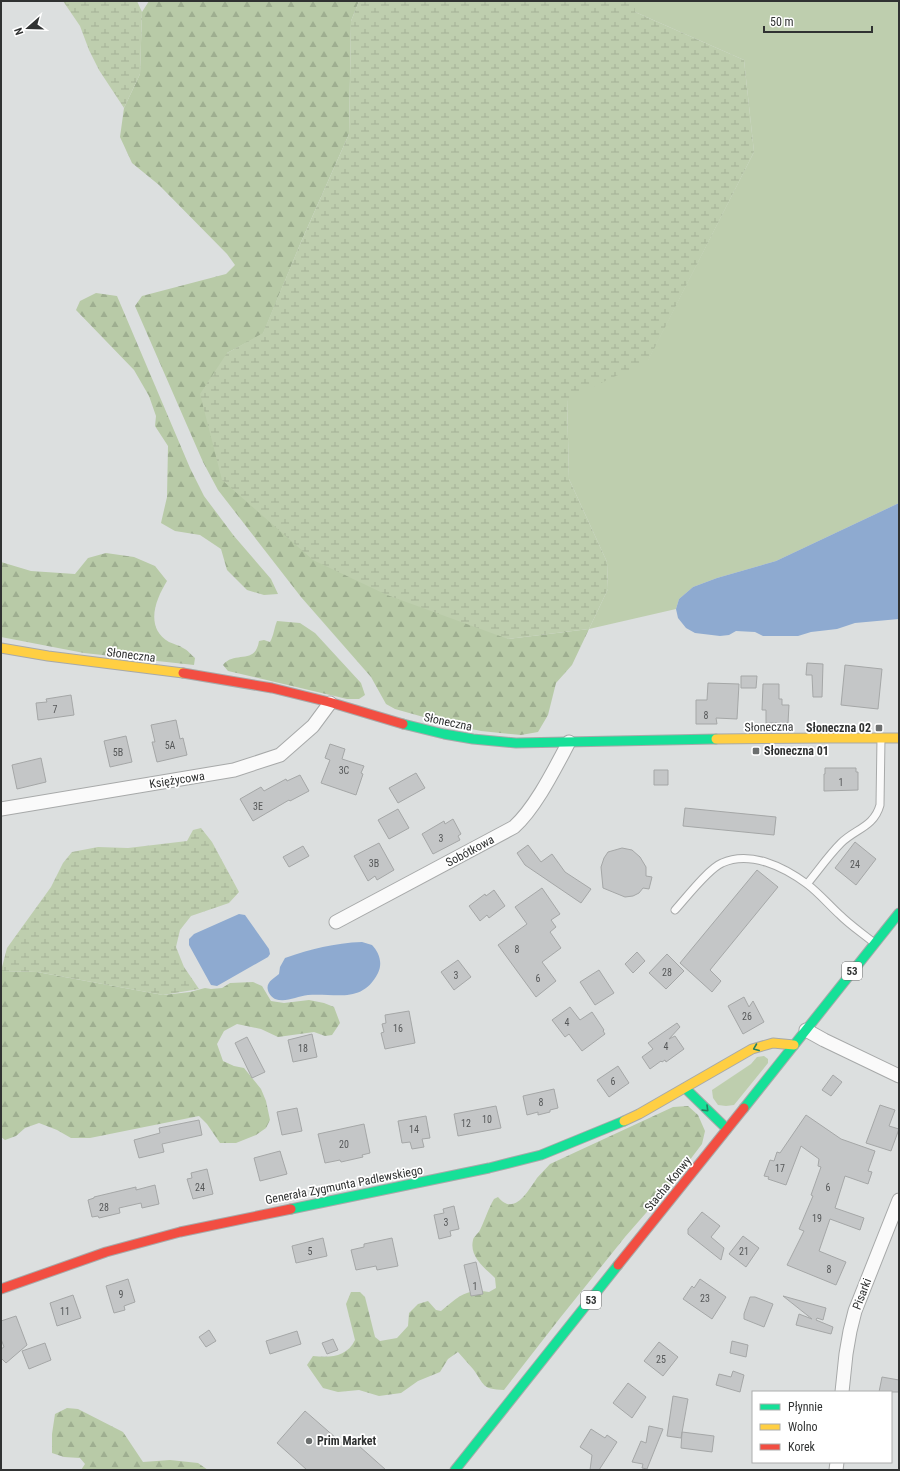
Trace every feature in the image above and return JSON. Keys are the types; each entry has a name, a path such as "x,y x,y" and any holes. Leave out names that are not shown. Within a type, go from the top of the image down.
{"street":[{"name":"Słoneczna","path":"1,648 44,656 243,683 330,702 432,732 476,740 505,742 569,742 881,737 899,738"},
{"name":"Księżycowa","path":"1,808 234,770 280,754 313,726 330,702"},
{"name":"Sobótkowa","path":"336,922 514,827 538,796 569,742"},
{"name":"Stacha Konwy","path":"455,1470 899,913"},
{"path":"806,1030 899,1076"},
{"name":"Generała Zygmunta Padlewskiego","path":"1,1289 106,1252 180,1232 489,1168 541,1155 607,1129 685,1088 752,1049 766,1044 780,1042 794,1045"},
{"path":"685,1088 727,1129"},
{"name":"Pisarki","path":"842,1391 846,1354 853,1317 899,1200"}],"lane":[{"path":"807,884 840,844 848,836 869,823 878,813 880,805 881,737"},
{"path":"675,910 708,873 721,863 735,859 747,858 759,860 786,871 807,884 841,916 875,943"}],"green space":[{"path":"63,1 137,1 142,12 140,74 124,108 99,70 89,50 80,26"},
{"path":"149,1 359,1 351,21 349,134 301,242 263,334 227,353 508,639 589,629 572,665 556,683 548,715 538,732 521,735 481,731 452,725 395,709 386,704 371,677 301,597 218,490 203,462 135,306 142,296 226,274 235,265 227,254 159,185 132,163 120,137 124,108 140,74 142,12"},
{"path":"359,1 635,1 635,12 744,60 754,152 648,361 567,399 569,479 607,562 608,589 589,629 508,639 387,595 313,560 222,480 200,394 227,353 263,333 301,242 349,134 351,21"},
{"path":"635,1 899,1 899,503 776,561 717,578 693,587 679,599 676,609 589,629 608,589 607,562 569,479 567,398 648,360 754,152 744,60 635,12"},
{"path":"96,293 117,296 190,468 204,496 234,536 271,579 278,594 264,595 247,590 227,570 221,549 200,535 175,531 161,523 167,497 168,446 155,426 156,416 149,396 134,370 76,310 80,301"},
{"path":"106,553 134,557 155,566 167,581 156,604 154,621 161,636 169,642 185,649 195,658 194,665 84,653 1,637 1,562 31,571 75,574 88,558"},
{"path":"277,621 300,623 315,633 361,683 365,695 359,699 347,699 228,671 223,665 228,661 233,658 249,656 257,649 259,641 264,640 270,642"},
{"path":"201,828 212,842 239,892 229,903 191,916 180,930 176,947 184,967 199,989 163,995 37,972 1,971 7,948 51,887 63,863 72,852 98,847 128,848 187,841 193,830"},
{"path":"1,971 37,972 163,995 190,992 205,988 222,988 230,983 253,982 262,986 271,1001 284,1003 309,1000 334,1007 340,1023 332,1035 325,1036 314,1032 278,1037 261,1029 237,1024 224,1031 217,1044 223,1061 234,1066 244,1068 261,1089 266,1101 270,1120 266,1128 256,1135 236,1143 220,1143 207,1124 199,1116 90,1138 71,1138 57,1130 39,1123 25,1128 16,1136 5,1140 1,1137"},
{"path":"764,1056 768,1059 768,1063 734,1105 718,1105 713,1098 712,1090 751,1064 757,1057"},
{"path":"688,1106 698,1115 705,1131 702,1144 673,1182 625,1237 504,1390 491,1389 484,1385 473,1369 458,1352 448,1359 440,1372 418,1381 401,1393 379,1396 359,1390 338,1392 323,1388 307,1365 313,1356 326,1357 337,1355 343,1353 352,1346 355,1340 346,1304 351,1292 360,1292 365,1297 375,1337 380,1341 397,1338 408,1326 409,1313 418,1304 428,1301 436,1310 441,1311 458,1298 468,1293 474,1291 489,1292 496,1288 495,1278 479,1262 473,1252 472,1246 494,1199 498,1197 504,1202 510,1204 515,1203 525,1195 537,1178 550,1164 673,1107"},
{"path":"67,1408 78,1409 123,1432 143,1462 170,1460 198,1463 208,1470 81,1470 85,1464 80,1458 64,1457 52,1453 52,1434 55,1414"}],"water":[{"path":"899,503 899,619 855,623 837,629 811,632 798,636 763,636 755,632 736,631 729,635 720,636 695,633 686,628 678,618 676,609 679,599 693,587 717,578 776,561"},
{"path":"239,914 245,915 269,949 270,954 268,957 217,986 211,985 189,945 189,939 194,934"},
{"path":"362,942 372,945 377,951 380,962 378,973 372,983 364,989 348,995 308,995 287,1000 275,999 269,993 268,984 279,974 280,967 285,958 323,947"}],"building":[{"path":"807,663 823,664 822,697 813,697 812,675 806,675"},
{"path":"845,665 882,669 878,709 841,705"},
{"path":"741,676 757,676 756,688 741,688"},
{"path":"708,683 739,684 737,719 716,718 717,724 696,724 696,700 707,700"},
{"path":"763,684 779,684 779,699 782,699 782,705 789,705 788,723 766,723 766,710 762,710"},
{"path":"71,695 74,715 38,720 36,703 47,702 46,699"},
{"path":"176,720 180,739 183,738 187,755 157,762 152,742 155,742 151,725"},
{"path":"126,736 132,762 110,767 104,741"},
{"path":"330,744 345,749 342,759 364,766 356,795 321,783 330,760 325,758"},
{"path":"41,758 46,782 17,789 12,765"},
{"path":"825,768 856,768 856,772 858,772 858,790 824,791"},
{"path":"654,770 668,770 668,785 654,785"},
{"path":"416,773 425,788 398,803 389,788"},
{"path":"300,775 309,791 290,801 289,800 253,821 240,799 261,787 264,791 286,779 287,781"},
{"path":"685,808 776,817 774,835 683,826"},
{"path":"398,809 409,828 389,839 378,820"},
{"path":"453,819 461,834 458,836 460,840 433,854 422,834 444,821 445,824"},
{"path":"855,842 876,859 856,885 835,868"},
{"path":"379,843 394,870 377,880 375,876 368,881 354,856"},
{"path":"528,845 541,862 552,854 565,872 591,889 581,903 525,865 517,853"},
{"path":"303,846 309,856 289,867 283,857"},
{"path":"622,848 632,850 640,857 646,867 646,876 652,877 649,889 643,888 639,893 633,896 625,897 603,888 601,867 604,858 608,852"},
{"path":"757,870 778,887 710,970 721,981 712,992 680,963"},
{"path":"542,888 560,914 551,920 556,927 550,932 561,948 542,962 556,981 536,997 498,945 527,924 515,907"},
{"path":"494,890 505,906 489,918 487,915 480,921 469,906 485,894 486,896"},
{"path":"637,952 645,961 633,973 625,964"},
{"path":"667,954 684,971 666,989 649,973"},
{"path":"458,960 471,977 454,990 441,972"},
{"path":"599,970 614,993 595,1005 580,982"},
{"path":"744,997 749,1007 753,1001 764,1022 743,1034 728,1006"},
{"path":"570,1007 580,1020 592,1012 604,1030 603,1031 605,1034 582,1051 569,1034 565,1037 552,1020"},
{"path":"409,1011 415,1043 385,1049 381,1033 384,1032 382,1024 386,1023 385,1015"},
{"path":"677,1023 680,1027 669,1039 675,1036 684,1049 666,1062 665,1060 662,1062 661,1061 650,1069 642,1057 653,1049 648,1043"},
{"path":"312,1034 317,1057 293,1062 288,1040"},
{"path":"247,1037 265,1072 252,1078 235,1043"},
{"path":"618,1066 629,1083 609,1097 597,1080"},
{"path":"833,1075 842,1082 831,1096 822,1090"},
{"path":"554,1089 558,1108 538,1115 538,1112 527,1115 523,1096"},
{"path":"880,1105 895,1110 889,1126 899,1129 891,1151 866,1143"},
{"path":"496,1106 501,1128 458,1136 454,1114"},
{"path":"297,1108 302,1131 282,1135 277,1112"},
{"path":"806,1115 841,1139 875,1151 868,1171 872,1172 868,1184 845,1176 835,1208 864,1218 860,1230 830,1219 819,1251 846,1262 836,1285 787,1265 804,1231 799,1229 813,1196 811,1195 821,1167 818,1166 819,1159 801,1146 786,1185 768,1179 769,1177 764,1176 770,1160 774,1161 777,1152 780,1153"},
{"path":"426,1116 430,1138 422,1139 424,1147 412,1149 410,1142 402,1143 398,1121"},
{"path":"199,1120 202,1135 162,1144 164,1152 139,1158 134,1140 160,1133 159,1128"},
{"path":"364,1124 370,1153 362,1155 363,1157 341,1162 340,1160 325,1163 318,1134"},
{"path":"280,1151 287,1174 260,1181 254,1158"},
{"path":"207,1169 213,1194 193,1199 187,1179 192,1178 191,1173"},
{"path":"155,1185 159,1204 142,1208 141,1203 119,1208 120,1213 99,1218 98,1216 92,1217 88,1200 94,1197 136,1187 136,1190"},
{"path":"454,1206 459,1229 450,1231 451,1236 439,1239 434,1215 444,1213 443,1209"},
{"path":"702,1212 720,1226 711,1237 724,1248 721,1260 688,1234 688,1229"},
{"path":"743,1236 759,1248 746,1267 729,1254"},
{"path":"323,1238 327,1256 296,1263 292,1246"},
{"path":"392,1238 398,1266 377,1270 376,1266 356,1270 351,1250 364,1247 364,1244"},
{"path":"476,1262 483,1294 471,1296 464,1265"},
{"path":"128,1279 135,1302 124,1306 125,1310 114,1313 106,1286"},
{"path":"700,1279 726,1297 712,1319 683,1299 692,1286 694,1288"},
{"path":"73,1295 81,1318 57,1326 50,1303"},
{"path":"783,1296 826,1308 823,1320 817,1318 816,1320 833,1327 831,1334 796,1325 799,1314 812,1319"},
{"path":"750,1297 755,1297 773,1304 764,1327 744,1319 744,1314"},
{"path":"16,1316 27,1345 6,1363 1,1358 1,1349 4,1347 1,1339 1,1321"},
{"path":"209,1330 216,1341 206,1347 199,1337"},
{"path":"297,1331 301,1344 270,1354 266,1341"},
{"path":"333,1339 338,1350 327,1354 322,1343"},
{"path":"732,1341 748,1345 746,1357 730,1353"},
{"path":"659,1342 678,1357 663,1376 644,1361"},
{"path":"45,1343 51,1360 29,1369 22,1351"},
{"path":"733,1371 744,1375 740,1392 716,1385 719,1374 731,1377"},
{"path":"882,1377 899,1380 899,1392 879,1391"},
{"path":"628,1383 646,1397 632,1418 613,1403"},
{"path":"673,1396 688,1399 681,1438 667,1436"},
{"name":"Prim Market","path":"305,1411 344,1445 350,1438 386,1470 307,1470 277,1443"},
{"path":"649,1426 663,1429 647,1469 642,1468 643,1464 632,1462 641,1441 646,1443"},
{"path":"591,1429 605,1438 607,1435 617,1442 599,1470 590,1470 592,1455 580,1447"},
{"path":"682,1432 714,1436 712,1452 681,1448"}],"traffic: fast":[{"path":"403,724 473,739 516,743 716,739"},
{"path":"744,1108 899,913"},
{"path":"685,1088 727,1129"},
{"path":"291,1209 489,1168 541,1155 624,1121"},
{"path":"455,1470 618,1265"}],"traffic: slow":[{"path":"1,648 48,656 183,673"},
{"path":"716,739 899,738"},
{"path":"624,1121 639,1114 752,1049 773,1043 794,1045"}],"traffic: jam":[{"path":"183,673 272,688 329,702 403,724"},
{"path":"618,1265 744,1108"},
{"path":"1,1289 106,1252 180,1232 291,1209"}],"place":[{"name":"Słoneczna 02","path":"879,728"},
{"name":"Słoneczna 01","path":"756,751"},
{"name":"Prim Market","path":"309,1441"}]}
